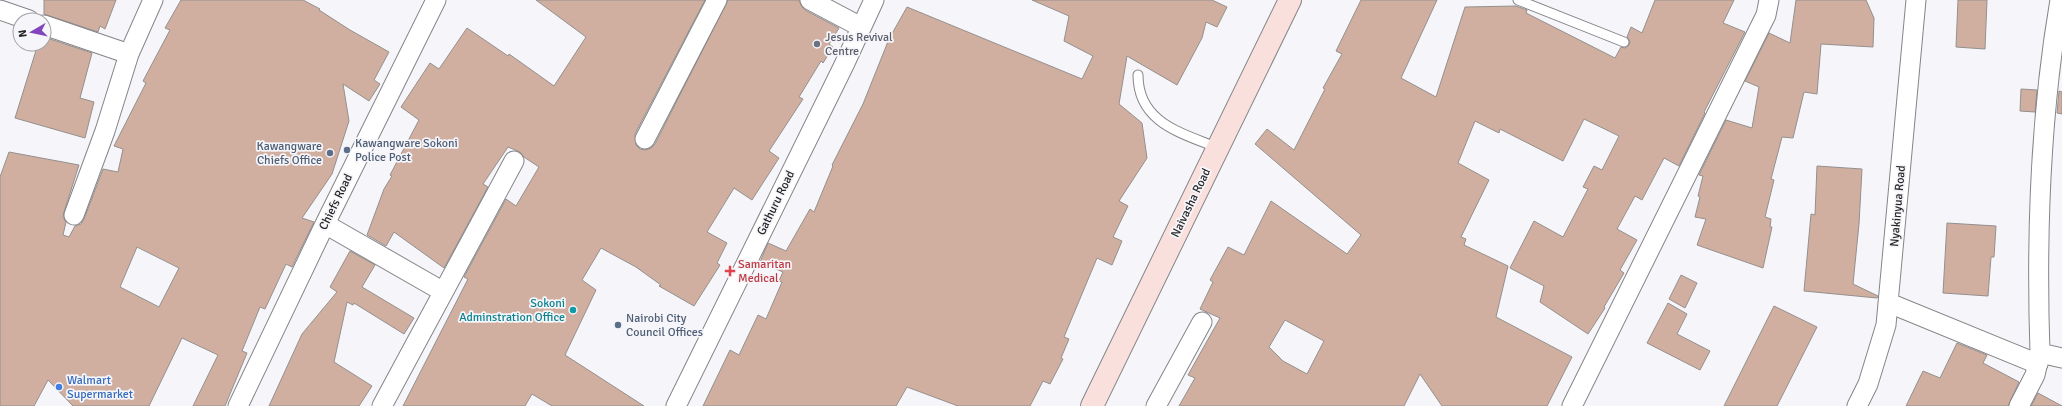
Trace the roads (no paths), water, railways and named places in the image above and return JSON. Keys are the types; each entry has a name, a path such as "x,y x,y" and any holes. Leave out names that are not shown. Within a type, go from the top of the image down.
{"main road":[{"name":"Naivasha Road","path":"1092,406 1290,0"}],"street":[{"path":"74,215 104,131 129,54 153,0"},
{"name":"Chiefs Road","path":"238,406 325,224 436,0"},
{"path":"645,139 718,0"},
{"path":"810,0 861,27"},
{"name":"Gathuru Road","path":"676,406 874,0"},
{"path":"1572,406 1766,15 1769,0"},
{"name":"Nyakinyua Road","path":"1857,406 1868,384 1886,325 1916,0"},
{"path":"2019,406 2030,386 2039,358 2038,208 2053,44 2060,0"},
{"path":"0,10 12,14"},
{"path":"52,28 129,54"},
{"path":"382,406 442,291 514,161"},
{"path":"325,224 442,291"},
{"path":"1889,303 2039,358 2062,358"},
{"path":"1156,406 1202,322"}],"lane":[{"path":"1518,0 1624,42"},
{"path":"1138,75 1142,97 1159,122 1218,148"}],"place":[{"name":"Jesus Revival Centre","path":"817,44"},
{"name":"Kawangware Sokoni Police Post","path":"347,150"},
{"name":"Kawangware Chiefs Office","path":"330,153"},
{"name":"Samaritan Medical","path":"730,271"},
{"name":"Sokoni Adminstration Office","path":"573,310"},
{"name":"Nairobi City Council Offices","path":"618,325"},
{"name":"Walmart Supermarket","path":"59,387"}]}
